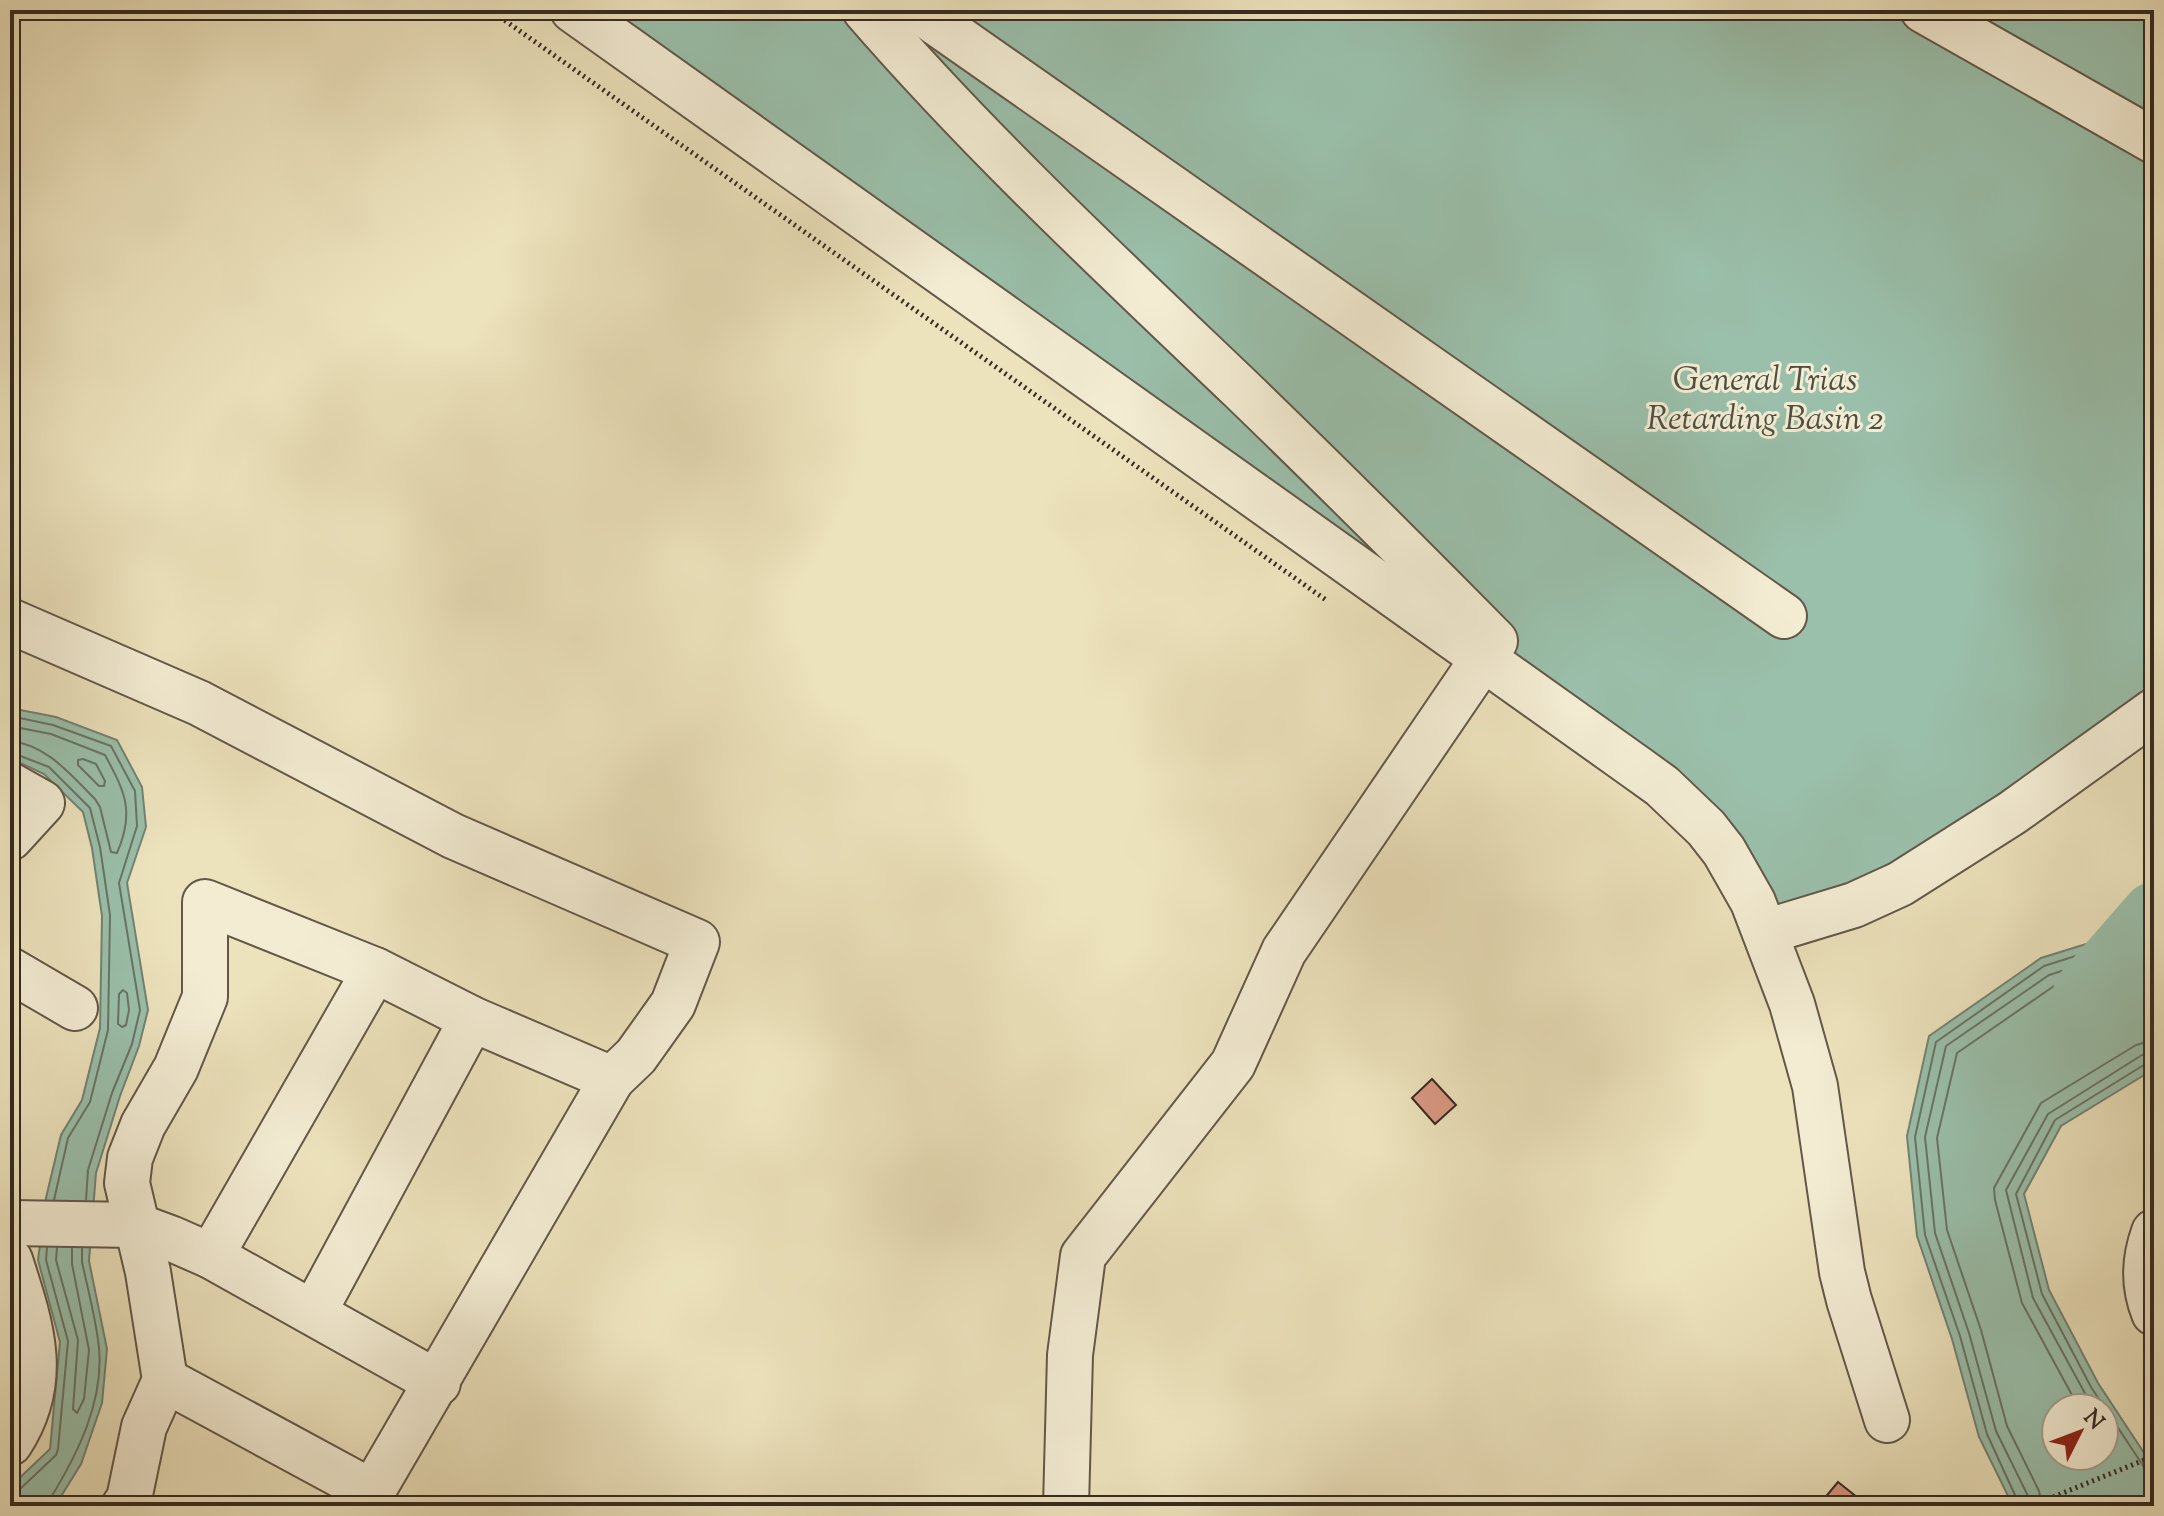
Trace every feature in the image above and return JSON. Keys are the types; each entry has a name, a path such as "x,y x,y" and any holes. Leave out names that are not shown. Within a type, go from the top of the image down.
{"street":[{"path":"573,10 1637,768 1685,807 1724,851 1753,902 1805,1044 1815,1086 1842,1272 1887,1420"},
{"path":"865,10 924,78 1073,228 1324,469 1495,641 1284,951 1233,1064 1083,1256 1070,1355 1066,1506"},
{"path":"918,10 1784,616"},
{"path":"1923,10 2154,141"},
{"path":"10,621 199,703 453,836 697,942 673,1004 636,1056 612,1079 368,1499 165,1380"},
{"path":"1765,932 1854,905 1900,884 2012,813 2154,711"},
{"path":"10,785 42,803 10,838"},
{"path":"115,1224 127,1183 130,1158 143,1125 176,1068 205,997 205,902 375,970 472,1019 612,1079"},
{"path":"10,970 75,1008"},
{"path":"211,1256 375,970"},
{"path":"314,1312 472,1019"},
{"path":"24,1223 115,1224 211,1256 438,1383"},
{"path":"115,1224 148,1272 165,1380 144,1427 132,1504"},
{"path":"2154,1232 2145,1257 2148,1299 2154,1313"},
{"path":"10,1260 32,1333 35,1369 25,1421 10,1443"}],"path":[{"path":"490,10 1330,602"},
{"path":"2031,1506 2154,1456"}],"water":[{"name":"General Trias Retarding Basin 2","path":"554,10 2154,10 2154,722 1761,951 1712,858 1635,780"},
{"path":"10,708 56,717 117,740 142,787 146,827 127,883 148,1010 96,1173 89,1261 107,1349 102,1403 81,1464 55,1506 10,1506 10,1487 50,1449 60,1342 38,1260 46,1198 61,1135 82,1100 100,1028 102,916 83,812 44,774 10,758"},
{"path":"2154,923 2154,1069 2061,1126 2024,1194 2049,1290 2104,1392 2040,1392 2040,1472 2120,1472 2120,1416 2154,1468 2154,1506 2013,1506 1979,1437 1952,1339 1917,1236 1907,1136 1929,1036 2041,958"}],"building":[{"path":"1432,1079 1456,1105 1435,1124 1412,1098"},
{"path":"1838,1482 1858,1498 1851,1506 1818,1506"}],"waterway":[{"path":"2085,993 2154,914"}]}
